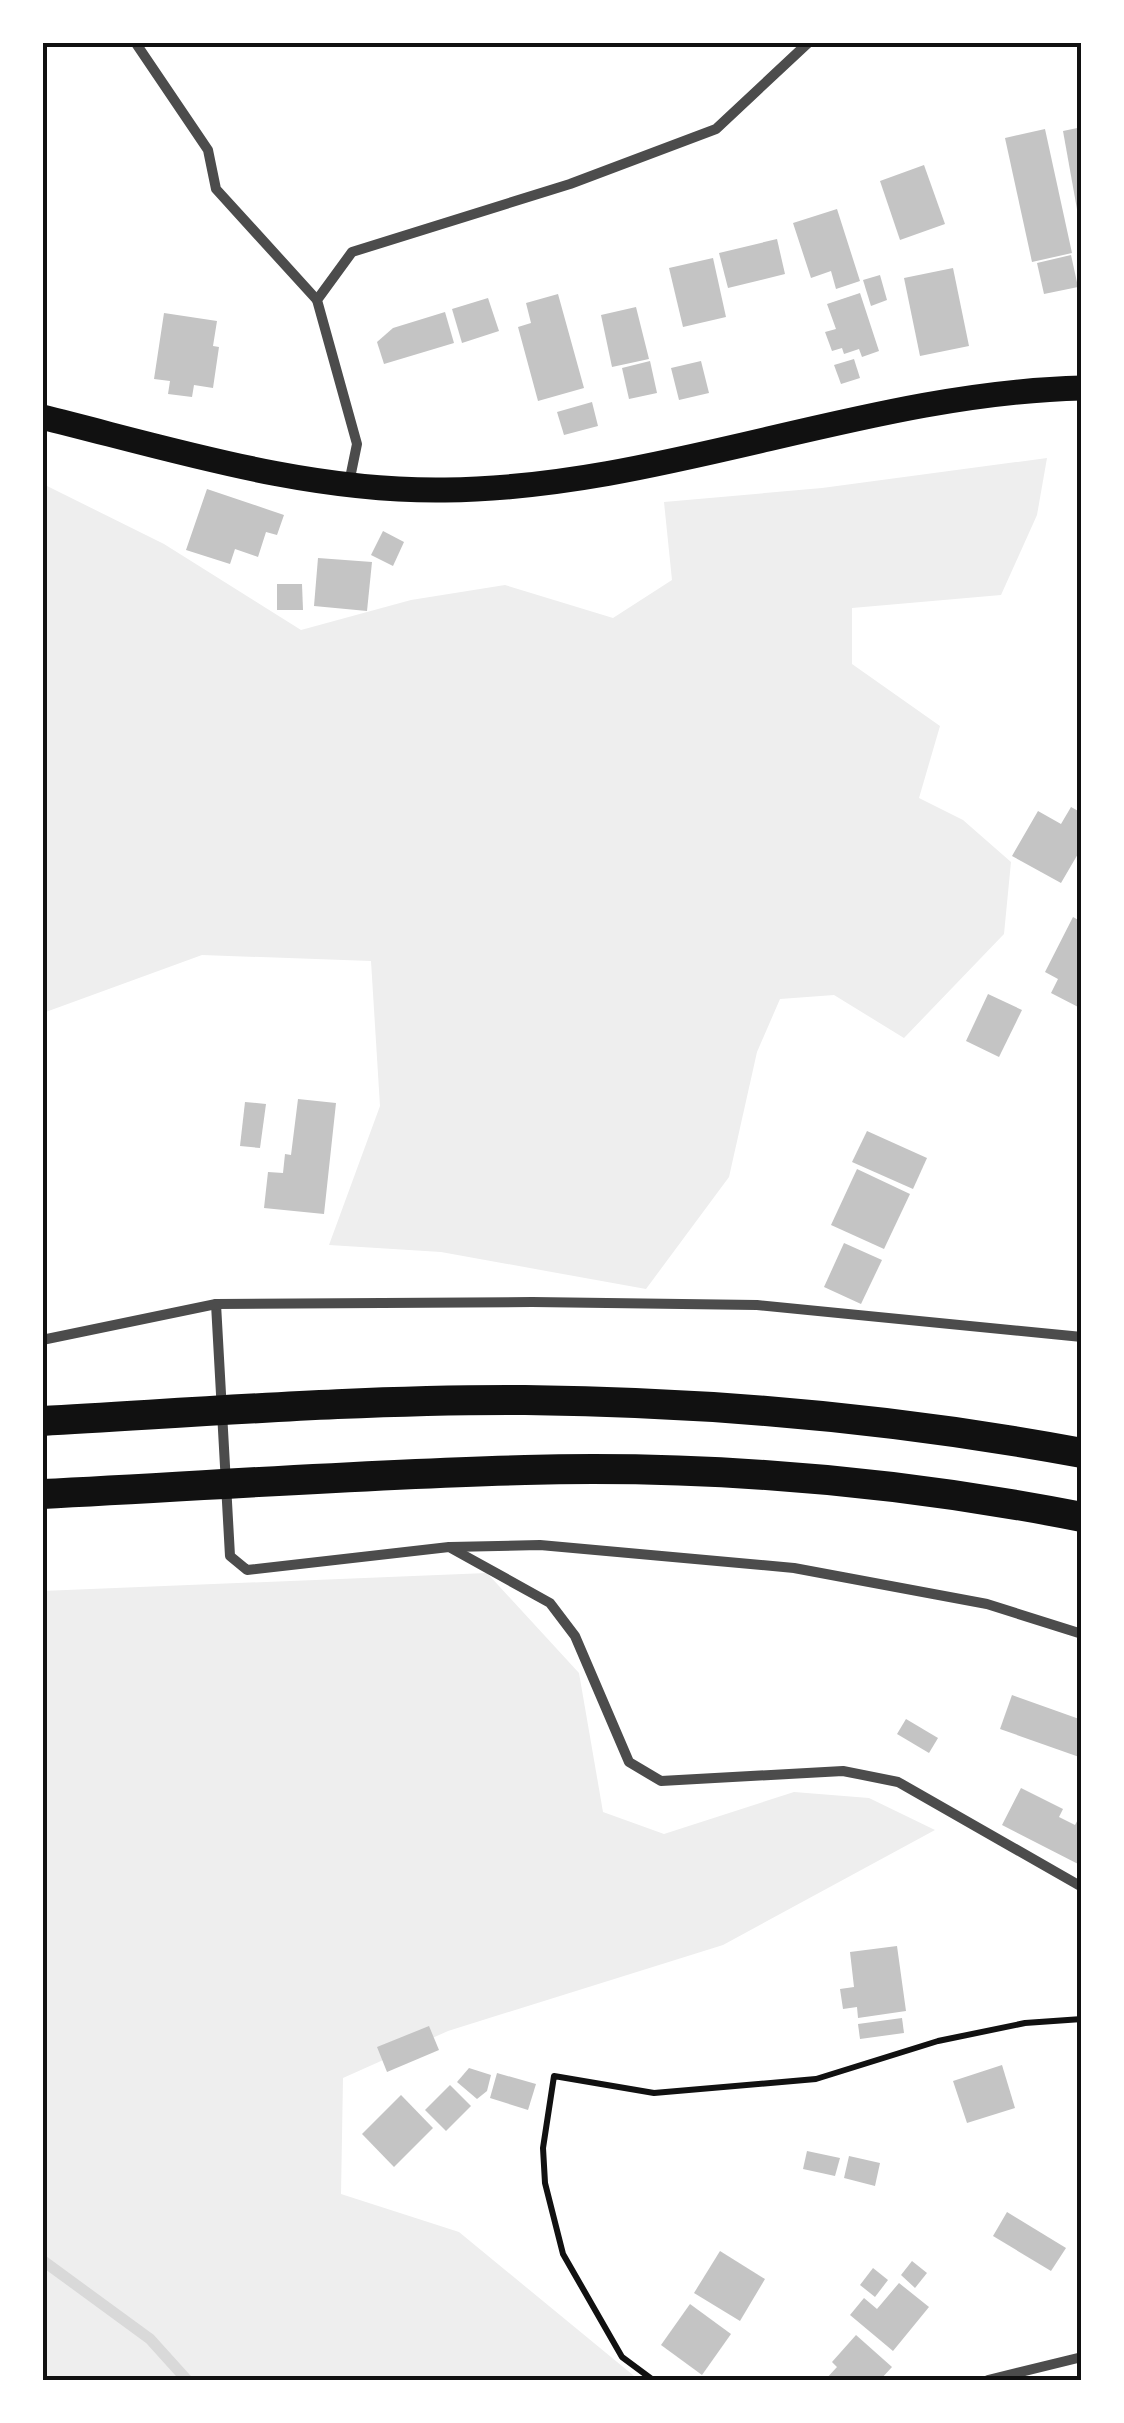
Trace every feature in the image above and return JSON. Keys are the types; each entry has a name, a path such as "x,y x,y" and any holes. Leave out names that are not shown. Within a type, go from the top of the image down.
{"highway":[{"path":"42,1421 314,1405 527,1400 916,1428 1082,1453"},
{"path":"42,1494 527,1470 734,1473 908,1488 1082,1517"}],"main road":[{"path":"42,417 244,468 349,486 447,490 583,476 686,459 938,404 1040,389 1082,388"}],"street":[{"path":"135,42 208,150 216,189 317,300 357,444 349,486"},
{"path":"317,300 352,252 570,184 716,128 808,42"},
{"path":"42,1340 216,1304 757,1305 1082,1337"},
{"path":"216,1304 230,1556 247,1570 448,1547 540,1545 794,1568 987,1604 1082,1634"},
{"path":"448,1547 550,1604 575,1636 628,1762 661,1781 873,1774 898,1782 1082,1886"},
{"path":"988,2380 1082,2358"}],"path":[{"path":"653,2380 622,2357 563,2254 545,2183 543,2148 554,2076 654,2093 816,2079 938,2041 1026,2023 1082,2018"}],"shaded area":[{"path":"1047,458 1037,515 1001,595 852,608 852,664 940,726 919,798 963,820 1011,862 1004,934 904,1038 834,995 780,999 757,1052 729,1177 646,1289 441,1252 329,1245 380,1106 371,961 202,955 43,1013 43,484 164,544 301,630 411,600 505,585 613,618 672,580 664,502 822,488"},
{"path":"487,1573 579,1673 603,1812 664,1834 794,1792 869,1798 935,1830 723,1945 448,2031 343,2078 341,2194 459,2232 639,2380 43,2380 42,1591"}],"building":[{"path":"1082,127 1082,225 1080,226 1063,131"},
{"path":"1045,129 1072,253 1032,262 1005,138"},
{"path":"924,165 945,224 900,240 880,181"},
{"path":"837,209 860,281 836,289 831,271 811,278 793,223"},
{"path":"777,239 785,274 728,288 719,253"},
{"path":"1071,255 1078,287 1044,294 1037,263"},
{"path":"713,258 726,317 683,327 669,268"},
{"path":"953,268 969,346 920,356 904,278"},
{"path":"880,275 887,300 871,306 863,280"},
{"path":"860,293 879,351 862,357 859,349 844,354 842,348 832,351 825,332 836,329 827,304"},
{"path":"558,294 584,388 538,401 518,327 531,323 526,303"},
{"path":"488,298 499,331 462,343 452,309"},
{"path":"636,307 649,359 612,367 601,315"},
{"path":"445,312 454,343 384,364 377,342 393,328"},
{"path":"164,313 217,321 213,346 219,347 213,388 194,385 192,397 168,394 170,381 154,379"},
{"path":"854,359 860,378 841,384 834,365"},
{"path":"650,361 657,393 629,399 622,368"},
{"path":"701,361 709,393 679,400 671,368"},
{"path":"592,402 598,426 564,435 557,412"},
{"path":"207,489 284,515 277,535 266,532 258,557 235,549 230,564 186,550"},
{"path":"383,531 404,542 393,566 371,555"},
{"path":"318,558 372,562 367,611 314,606"},
{"path":"277,584 302,584 303,610 277,610"},
{"path":"1071,807 1082,813 1082,847 1061,883 1012,856 1038,811 1061,824"},
{"path":"1073,917 1082,922 1082,1009 1051,993 1058,979 1045,972"},
{"path":"988,994 1022,1010 999,1057 966,1041"},
{"path":"298,1099 336,1103 324,1214 264,1208 268,1172 283,1173 285,1154 291,1155"},
{"path":"245,1102 266,1104 260,1148 240,1146"},
{"path":"867,1131 927,1158 913,1189 852,1162"},
{"path":"857,1169 910,1194 884,1249 831,1225"},
{"path":"844,1243 882,1260 861,1304 824,1287"},
{"path":"1012,1695 1082,1720 1082,1758 1000,1729"},
{"path":"906,1719 938,1738 929,1753 897,1734"},
{"path":"1021,1788 1063,1809 1059,1817 1075,1825 1082,1812 1082,1866 1002,1825"},
{"path":"897,1946 906,2011 858,2018 857,2007 843,2009 840,1989 854,1987 850,1952"},
{"path":"902,2018 904,2033 860,2039 858,2024"},
{"path":"429,2026 439,2050 387,2072 377,2047"},
{"path":"1002,2065 1015,2108 967,2123 953,2081"},
{"path":"469,2068 491,2075 487,2091 477,2099 457,2082"},
{"path":"497,2073 536,2084 528,2110 490,2098"},
{"path":"450,2085 471,2106 446,2131 425,2110"},
{"path":"401,2095 433,2128 394,2167 362,2134"},
{"path":"807,2151 840,2158 835,2176 803,2169"},
{"path":"849,2156 880,2163 875,2186 844,2178"},
{"path":"1007,2212 1066,2248 1051,2271 993,2236"},
{"path":"720,2251 765,2279 740,2321 694,2293"},
{"path":"912,2261 927,2273 915,2288 901,2275"},
{"path":"873,2268 888,2280 875,2297 860,2285"},
{"path":"899,2283 929,2307 893,2351 850,2315 864,2298 877,2309"},
{"path":"690,2304 731,2334 702,2375 661,2345"},
{"path":"856,2335 892,2367 880,2380 825,2380 837,2367 832,2362"}],"waterway":[{"path":"42,2260 150,2339 187,2380"}]}
